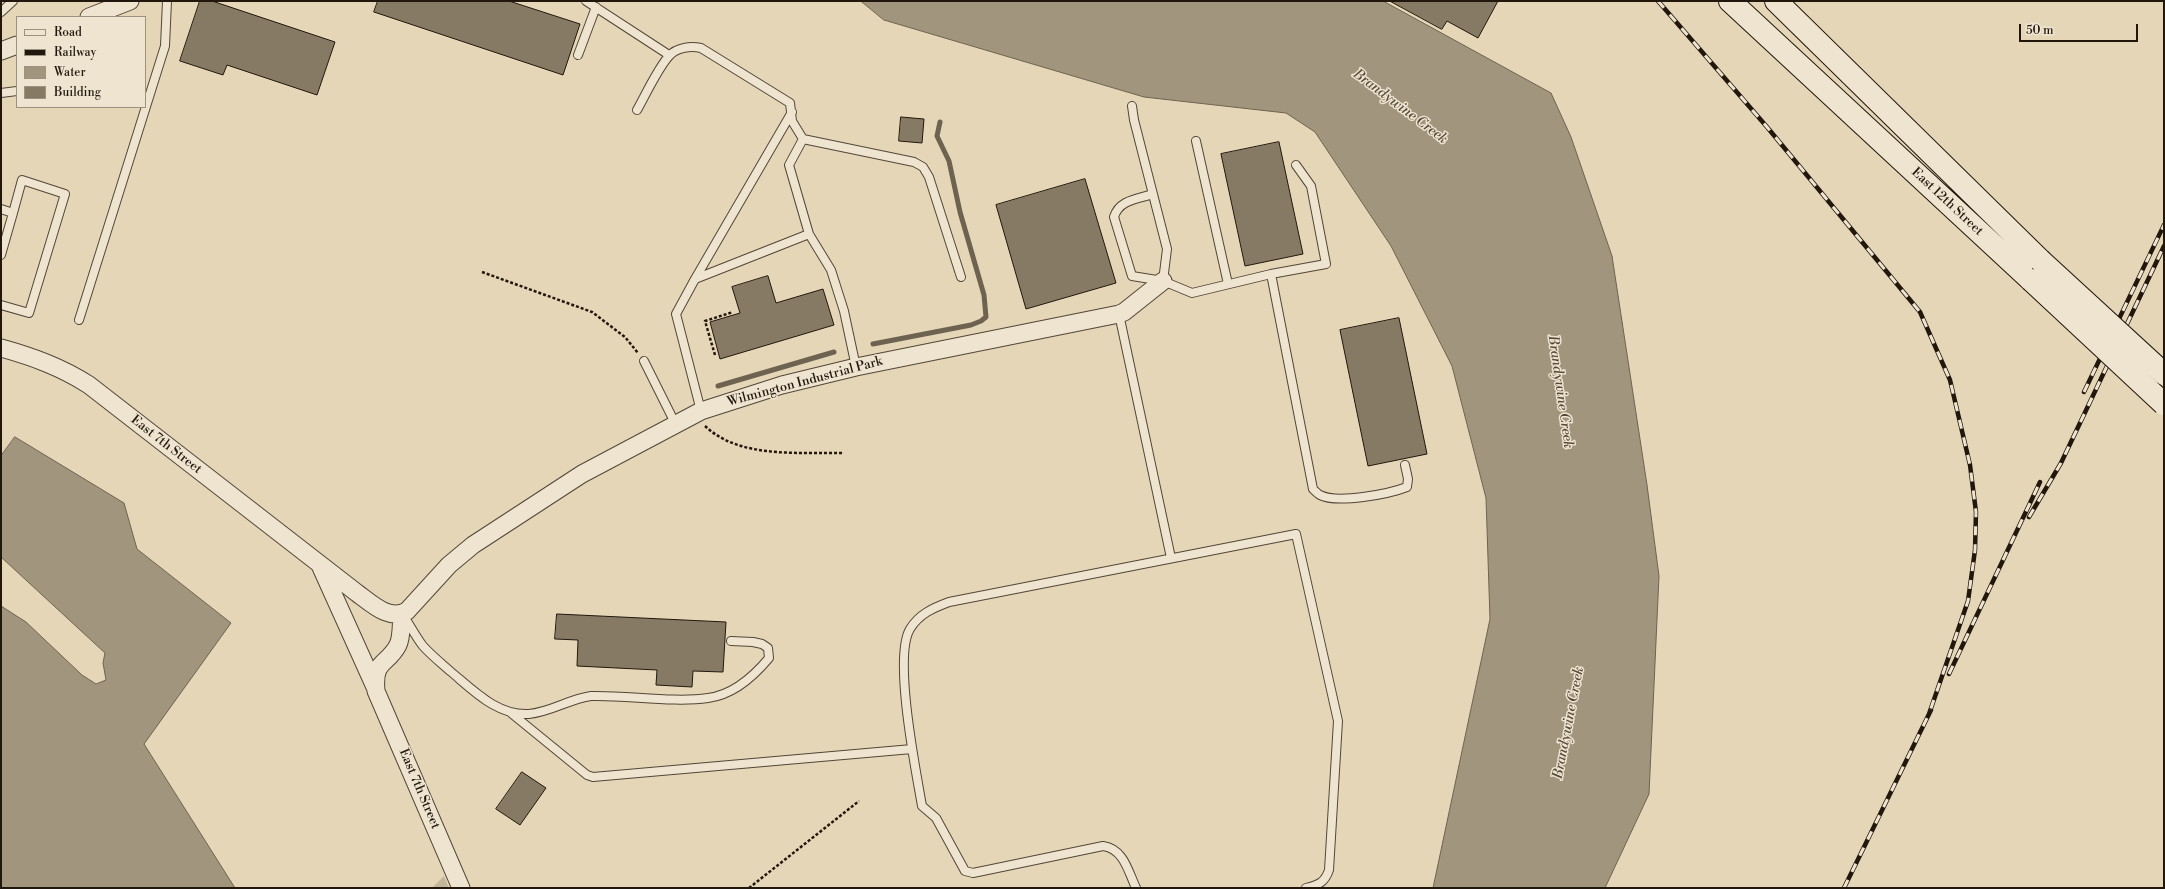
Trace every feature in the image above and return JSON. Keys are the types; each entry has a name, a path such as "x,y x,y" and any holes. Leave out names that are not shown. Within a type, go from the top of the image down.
{"main road":[{"name":"East 12th Street","path":"1730,1 2164,404"},
{"name":"East 12th Street","path":"1776,1 2040,260 2164,374"}],"street":[{"path":"92,16 130,1"},
{"path":"1,51 16,45"},
{"name":"Wilmington Industrial Park","path":"402,614 407,611 449,565 473,546 582,474 675,423 697,413 782,385 856,367 1119,314 1124,312 1163,281"},
{"name":"East 7th Street","path":"1,348 38,358 70,373 89,385 319,563 385,612 402,614 398,644 378,667 375,678 376,690"},
{"name":"East 7th Street","path":"319,563 376,690 461,888"}],"lane":[{"path":"1,12 13,1"},
{"path":"146,107 165,46 167,1"},
{"path":"586,1 669,55"},
{"path":"578,55 596,8"},
{"path":"637,110 669,55 685,47 701,48 790,104 792,121 803,139 914,162 923,167 929,177 961,277"},
{"path":"1,93 16,91"},
{"path":"1132,106 1134,120 1167,248 1163,281"},
{"path":"79,320 146,108"},
{"path":"697,413 676,314 792,112"},
{"path":"803,139 789,165 809,234 831,270 844,311 856,367"},
{"path":"1196,141 1228,284"},
{"path":"1153,194 1125,202 1116,209 1114,218 1132,276 1163,281 1192,292 1271,274 1326,264 1311,186 1296,165"},
{"path":"1,255 22,180 65,194 30,314 1,305"},
{"path":"1,209 13,213"},
{"path":"695,279 809,234"},
{"path":"1271,274 1313,489 1321,495 1342,498 1396,491 1407,487 1408,479 1405,465"},
{"path":"1119,314 1171,558"},
{"path":"644,361 675,423"},
{"path":"1136,888 1120,853 1111,847 1103,846 973,873 965,871 936,818 922,806 912,749 904,682 905,645 909,630 918,618 929,610 949,602 1296,534 1338,721 1329,870 1326,879 1317,886 1306,888"},
{"path":"402,614 423,646 477,694 495,706 511,713 587,775 593,777 912,749"},
{"path":"511,713 529,714 545,711 576,698 591,696 687,699 709,698 723,694 748,679 769,658 768,648 762,644 732,641"}],"path":[{"path":"482,272 592,312 625,337 644,361"},
{"path":"715,355 705,321 733,312"},
{"path":"697,413 715,436 740,447 773,451 844,454"},
{"path":"748,888 859,801"}],"shaded area":[{"path":"444,876 449,888 432,888"}],"water":[{"name":"Brandywine Creek","path":"861,1 1383,1 1551,93 1571,137 1612,256 1647,485 1659,576 1649,794 1605,888 1433,888 1490,619 1486,498 1452,366 1391,246 1315,132 1286,113 1144,97 884,20"},
{"path":"15,437 124,503 137,549 231,623 144,744 235,888 1,888 1,606 26,622 82,675 96,684 106,680 103,663 105,653 1,557 1,456"}],"building":[{"path":"200,1 212,1 335,42 317,95 227,65 223,75 180,61"},
{"path":"378,1 509,1 580,24 563,75 374,12"},
{"path":"1390,1 1498,1 1478,38 1447,21 1442,29"},
{"path":"901,117 924,119 922,143 899,141"},
{"path":"1279,142 1303,254 1245,266 1221,154"},
{"path":"1085,179 1116,283 1026,309 996,205"},
{"path":"768,276 776,303 823,289 834,325 720,359 710,322 740,313 732,287"},
{"path":"1399,318 1427,454 1368,466 1340,330"},
{"path":"557,614 726,622 723,672 693,671 692,687 656,685 657,670 577,666 578,640 555,639"},
{"path":"522,772 546,788 520,825 496,809"}],"waterway":[{"path":"873,344 971,325 986,317 984,295 960,212 949,161 937,136 940,122"},
{"path":"718,386 834,352"}],"railway":[{"path":"1658,1 1767,127 1920,312 1950,380 1970,465 1976,512 1975,550 1968,601 1929,714"},
{"path":"2084,392 2164,225"},
{"path":"2029,517 2061,463 2164,246"},
{"path":"1949,674 2040,482"},
{"path":"1844,888 1931,710"}]}
